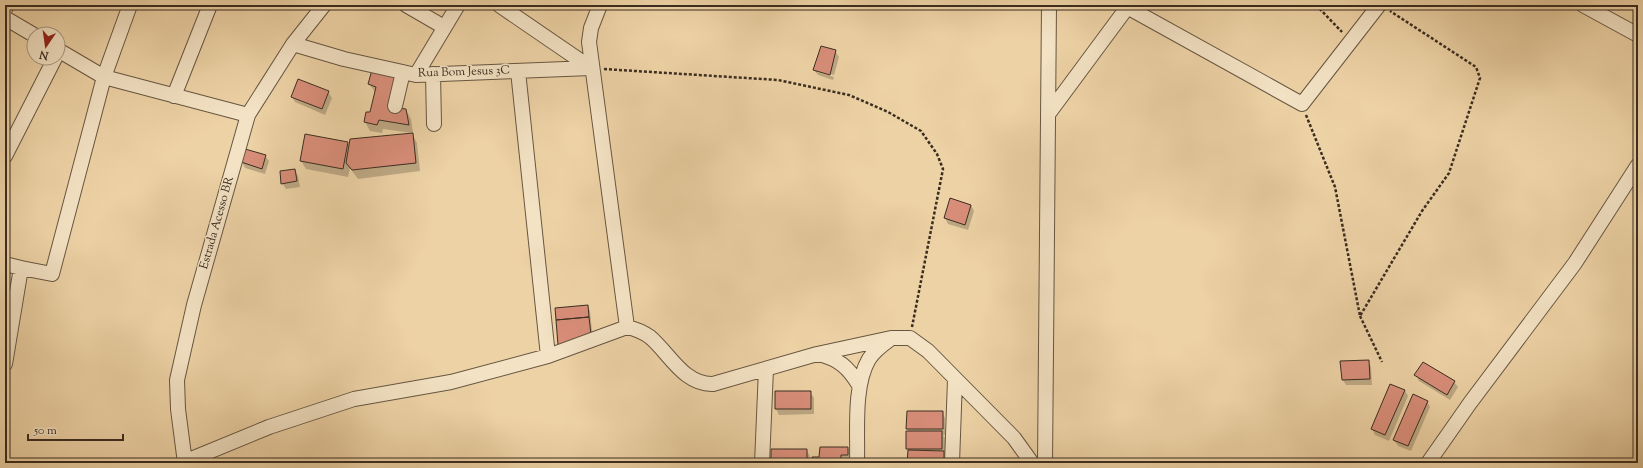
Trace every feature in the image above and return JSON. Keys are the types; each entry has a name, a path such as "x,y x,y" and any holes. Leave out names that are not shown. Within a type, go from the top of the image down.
{"street":[{"path":"5,9 7,5"},
{"path":"5,264 52,274 104,77 130,5"},
{"path":"174,96 210,5"},
{"name":"Estrada Acesso BR","path":"184,463 178,409 177,380 194,305 248,115 293,44 324,5"},
{"path":"406,5 444,27"},
{"path":"395,106 410,73 444,27 458,5"},
{"path":"499,5 591,68"},
{"path":"600,5 591,28 589,42 591,68 628,327"},
{"path":"1045,463 1049,5"},
{"path":"1583,5 1638,35"},
{"path":"1049,113 1128,6 1302,104 1351,42 1383,7"},
{"path":"5,18 26,30"},
{"name":"Rua Bom Jesus 3C","path":"293,44 344,59 410,73 433,74 591,68"},
{"path":"66,57 104,77 248,115"},
{"path":"5,156 50,66"},
{"path":"518,71 548,356"},
{"path":"433,74 434,124"},
{"path":"1428,463 1470,403 1575,263 1638,165"},
{"path":"5,364 21,268"},
{"path":"184,463 269,427 354,398 451,382 548,356 628,327 636,329 651,338 690,379 705,384 712,384 817,354 891,338 910,338 928,352 1014,438 1032,463"},
{"path":"857,463 859,385 870,359 879,347 891,338"},
{"path":"817,354 831,358 842,364 851,373 859,385"},
{"path":"762,463 766,369"},
{"path":"952,463 955,380"}],"path":[{"path":"1316,5 1351,42"},
{"path":"1360,316 1422,211 1449,173 1480,78 1476,68 1383,7"},
{"path":"591,68 778,80 810,86 849,95 888,112 921,132 937,154 943,169 910,338"},
{"path":"1302,104 1335,187 1360,316 1382,362"}],"building":[{"path":"821,46 836,50 830,75 813,70"},
{"path":"372,70 398,76 390,107 406,109 409,125 379,120 377,125 364,122 366,112 370,112 376,87 368,84"},
{"path":"298,79 329,91 322,109 291,97"},
{"path":"413,133 416,163 352,170 346,163 350,139"},
{"path":"305,134 348,142 343,169 300,161"},
{"path":"245,149 266,155 262,169 241,162"},
{"path":"295,169 297,181 281,184 280,171"},
{"path":"950,198 971,205 965,225 944,218"},
{"path":"588,305 589,317 556,320 555,308"},
{"path":"589,317 591,335 558,345 556,320"},
{"path":"1369,360 1370,379 1342,380 1340,361"},
{"path":"1423,362 1455,381 1447,395 1414,375"},
{"path":"1390,384 1405,390 1385,435 1371,429"},
{"path":"775,391 811,391 811,409 775,409"},
{"path":"1413,394 1428,401 1408,446 1393,440"},
{"path":"907,411 943,411 943,429 906,429"},
{"path":"906,431 942,431 942,449 906,449"},
{"path":"820,447 848,447 848,455 841,455 841,463 812,463 812,457 819,457"},
{"path":"771,449 807,449 807,463 771,463"},
{"path":"908,450 944,451 944,463 907,463"}]}
